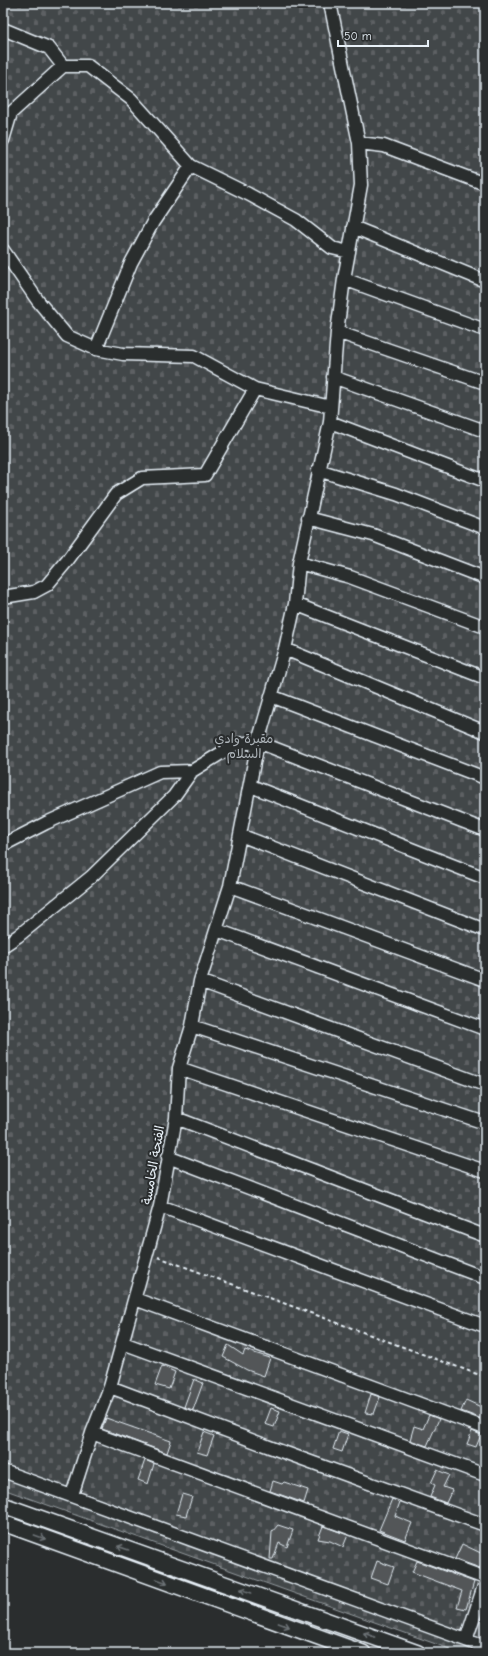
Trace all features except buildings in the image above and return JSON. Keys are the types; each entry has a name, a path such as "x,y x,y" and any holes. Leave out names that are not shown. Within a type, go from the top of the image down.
{"main road":[{"path":"3,1505 418,1653"},
{"path":"3,1523 363,1653"}],"street":[{"name":"الفتحة الخامسة","path":"72,1495 92,1433 110,1387 160,1206 176,1118 179,1068 192,1026 200,981 230,886 251,786 258,742 285,649 295,604 299,563 318,470 330,422 337,332 344,279 361,185 359,143 330,3"},
{"path":"3,29 49,48 63,66"},
{"path":"3,140 7,111 63,66 88,66 131,99 192,166 296,220 332,248 349,252"},
{"path":"359,143 384,146 485,184"},
{"path":"96,349 131,263 149,229 192,166"},
{"path":"353,227 485,281"},
{"path":"3,250 38,301 67,336 96,349 123,354 194,356 254,389 331,406"},
{"path":"344,279 485,330"},
{"path":"337,332 485,383"},
{"path":"333,377 485,431"},
{"path":"3,597 34,592 47,585 67,561 116,494 142,478 205,476 254,389"},
{"path":"330,422 485,481"},
{"path":"318,470 396,494 485,528"},
{"path":"308,518 373,535 485,578"},
{"path":"299,563 350,577 485,627"},
{"path":"295,604 485,678"},
{"path":"285,649 485,732"},
{"path":"271,696 485,778"},
{"path":"3,946 18,936 91,876 174,796 192,771 236,744 258,742 485,830"},
{"path":"3,844 160,772 192,771"},
{"path":"251,786 485,878"},
{"path":"240,835 485,930"},
{"path":"230,886 485,980"},
{"path":"217,930 485,1029"},
{"path":"200,981 485,1084"},
{"path":"192,1026 485,1123"},
{"path":"179,1068 485,1172"},
{"path":"176,1118 485,1236"},
{"path":"168,1157 485,1278"},
{"path":"160,1206 485,1326"},
{"path":"135,1300 485,1428"},
{"path":"123,1343 485,1475"},
{"path":"110,1387 275,1449 485,1525"},
{"path":"92,1433 485,1578"},
{"path":"3,1471 485,1646"},
{"path":"466,1640 485,1583"}],"path":[{"path":"148,1253 485,1377"}],"green space":[{"name":"مقبرة وادي السلام","path":"3,3 485,3 485,1653 461,1653 3,1489"}]}
